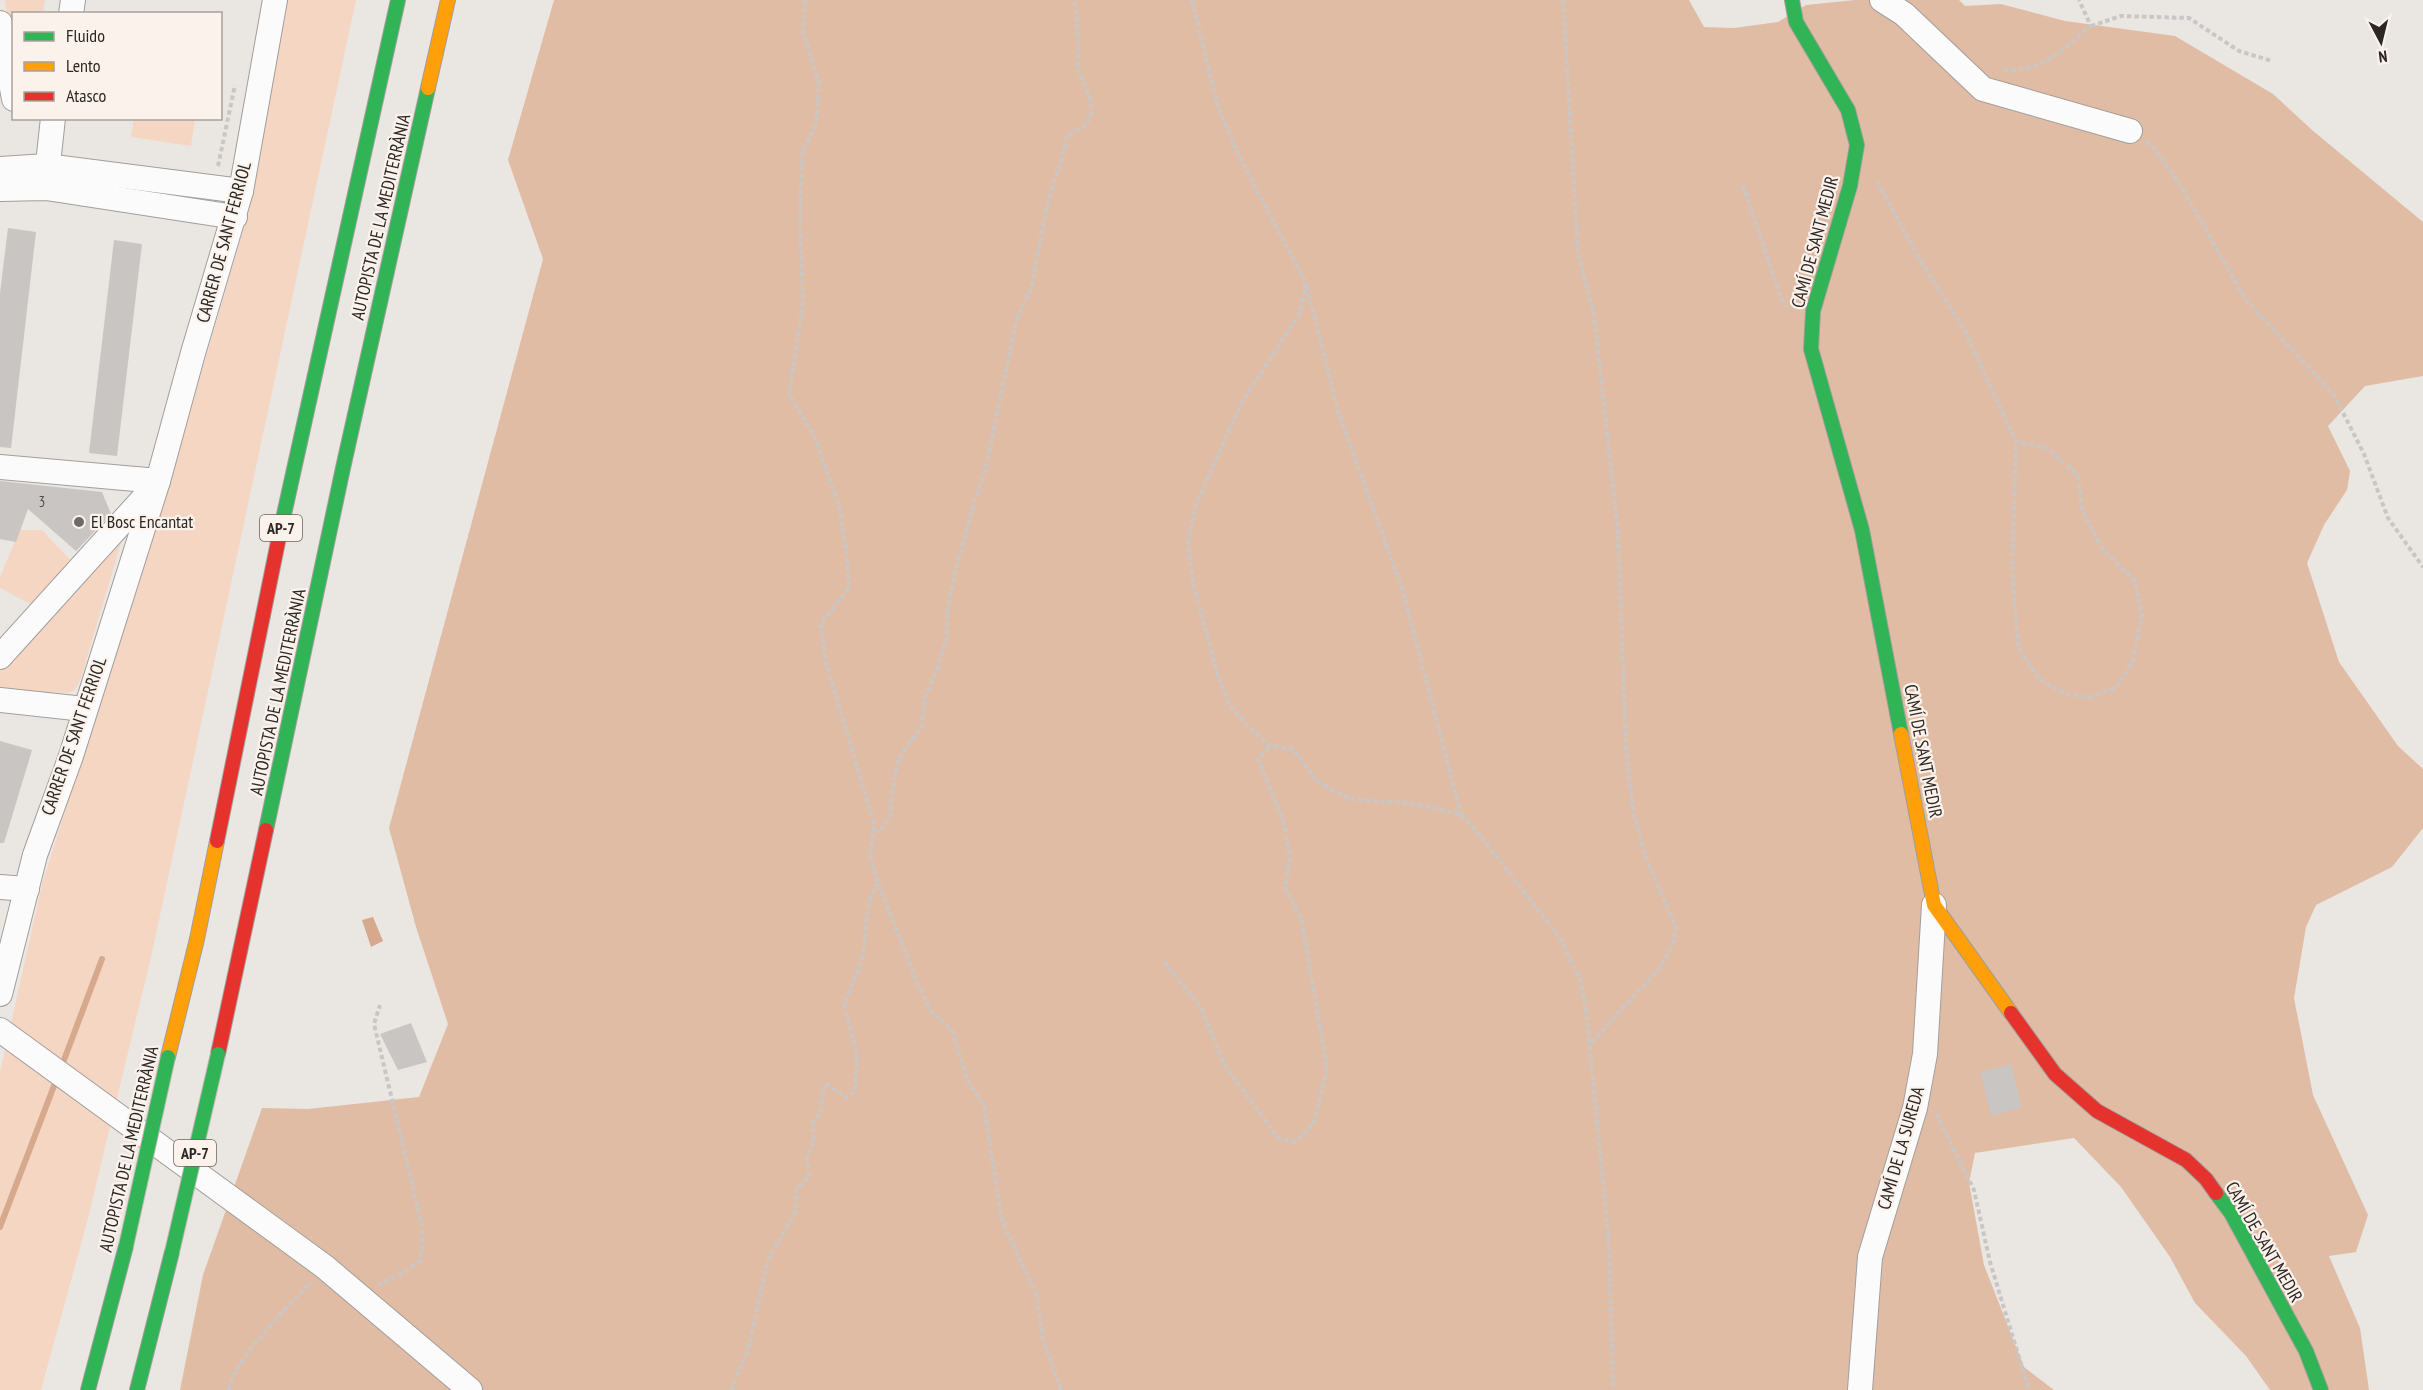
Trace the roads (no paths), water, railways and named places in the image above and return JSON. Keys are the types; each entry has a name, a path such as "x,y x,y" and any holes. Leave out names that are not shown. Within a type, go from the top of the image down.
{"main road":[{"name":"AUTOPISTA DE LA MEDITERRÀNIA","path":"88,1390 126,1246 197,939 292,476 398,0"},
{"name":"AUTOPISTA DE LA MEDITERRÀNIA","path":"137,1390 218,1054 343,468 448,0"},
{"name":"CAMÍ DE SANT MEDIR","path":"1792,0 1796,22 1848,110 1857,145 1850,186 1813,312 1811,349 1862,530 1934,905 2055,1074 2097,1111 2186,1160 2206,1179 2236,1223 2306,1352 2321,1390"}],"street":[{"name":"CARRER DE SANT FERRIOL","path":"0,994 35,855 71,756 158,481 193,353 235,217 242,191 275,0"},
{"path":"1882,0 1904,14 1983,89 2130,131"},
{"path":"0,23 12,88"},
{"path":"46,177 52,120"},
{"path":"0,169 235,217"},
{"path":"0,189 46,177 242,191"},
{"path":"0,467 158,481"},
{"name":"CARRER DE SANT FERRIOL","path":"0,657 158,481"},
{"path":"0,700 84,709"},
{"path":"0,887 27,889"},
{"name":"CAMÍ DE LA SUREDA","path":"1860,1390 1870,1257 1915,1108 1925,1054 1934,905"},
{"path":"0,1030 325,1267 470,1390"}],"waterway":[{"path":"61,1068 102,959"},
{"path":"0,1227 57,1078"}],"place":[{"name":"El Bosc Encantat","path":"79,522"}]}
